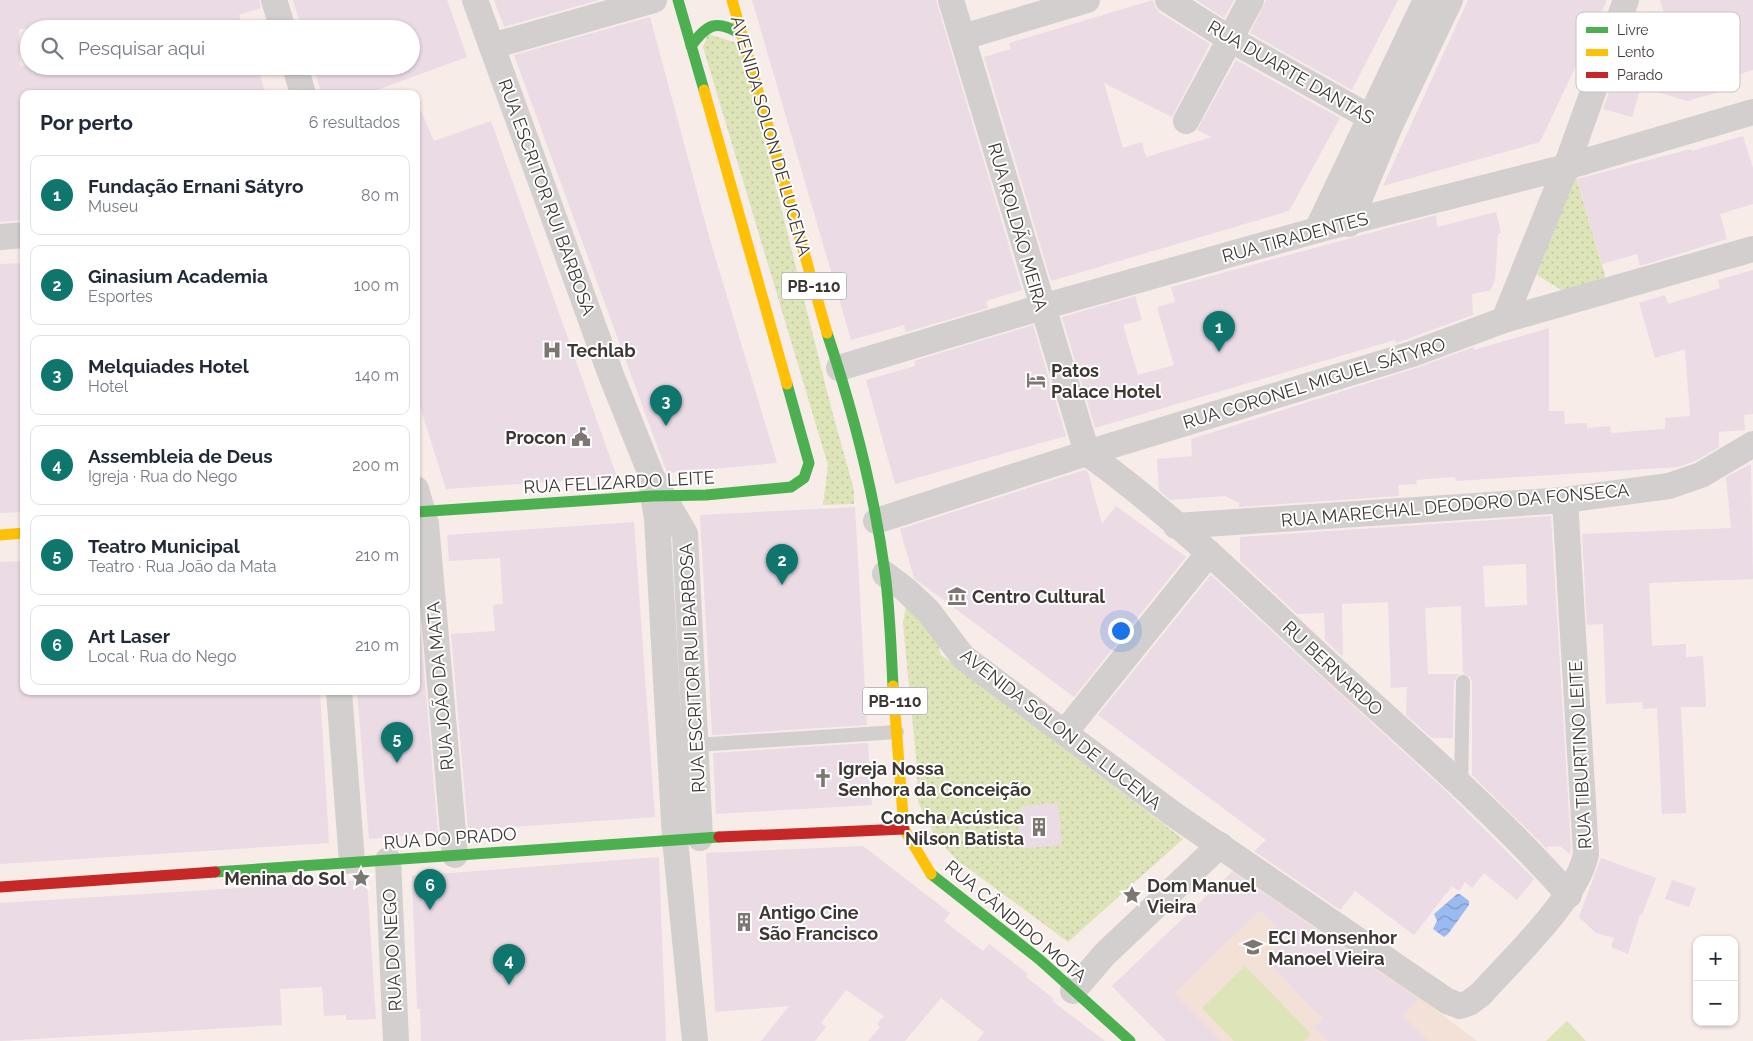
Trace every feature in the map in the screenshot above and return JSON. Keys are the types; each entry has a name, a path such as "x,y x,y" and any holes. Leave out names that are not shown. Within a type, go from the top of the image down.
{"main road":[{"name":"PB-110","path":"678,0 691,46"},
{"name":"AVENIDA SOLON DE LUCENA","path":"732,0 858,437 885,574"},
{"path":"691,46 702,31 713,24 727,24 741,34"},
{"name":"RUA FELIZARDO LEITE","path":"420,504 656,489 706,495 791,487 802,482 808,476 810,463 691,46"},
{"path":"0,535 20,534"},
{"name":"RUA CÂNDIDO MOTA","path":"885,574 904,829 932,876 1039,959 1130,1041"},
{"name":"RUA DO PRADO","path":"0,887 687,838 904,829"}],"street":[{"path":"274,0 280,20"},
{"name":"RUA ESCRITOR RUI BARBOSA","path":"475,0 612,375 656,489 685,534 696,745 687,838"},
{"path":"490,38 594,0"},
{"path":"490,38 654,0"},
{"name":"RUA ROLDÃO MEIRA","path":"951,0 1087,453"},
{"path":"962,37 1087,0"},
{"name":"RUA DUARTE DANTAS","path":"1168,0 1230,39 1379,123"},
{"path":"1186,121 1251,0"},
{"path":"1349,224 1379,123 1426,0"},
{"path":"1317,230 1450,0"},
{"path":"1622,12 1626,0"},
{"path":"298,75 302,90"},
{"path":"1504,320 1566,167 1593,92"},
{"name":"RUA TIRADENTES","path":"838,368 1042,307 1317,230 1349,224 1566,167 1753,112"},
{"path":"0,237 20,235"},
{"name":"RUA CORONEL MIGUEL SÁTYRO","path":"876,521 1087,453 1412,354 1504,320 1753,249"},
{"name":"RUA MARECHAL DEODORO DA FONSECA","path":"1176,526 1565,500 1669,486 1686,481 1753,444"},
{"name":"RU BERNARDO","path":"1087,453 1126,481 1209,553 1461,786 1544,867 1569,895"},
{"name":"RUA ESCRITOR RUI BARBOSA","path":"656,489 657,519 687,838"},
{"name":"RUA TIBURTINO LEITE","path":"1446,1000 1460,1006 1469,1003 1481,994 1569,895 1583,870 1587,836 1565,500"},
{"name":"RUA JOÃO DA MATA","path":"420,509 426,524 455,855"},
{"path":"1065,732 1209,553"},
{"name":"AVENIDA SOLON DE LUCENA","path":"885,574 906,590 929,612 962,657 1065,732 1133,786 1446,1000"},
{"path":"339,695 352,862"},
{"path":"687,838 695,1041"},
{"path":"1073,991 1105,954 1220,845"},
{"name":"RUA DO NEGO","path":"388,860 396,1041"}],"lane":[{"path":"1461,786 1463,682"},
{"path":"696,745 897,732"}],"shaded area":[{"name":"ECI Monsenhor Manoel Vieira","path":"1242,862 1477,1041 1166,1041 1112,986"}],"green space":[{"path":"708,34 740,44 832,411 854,490 854,504 823,505 828,465 703,47"},
{"path":"1574,170 1606,279 1563,291 1537,275"},
{"path":"907,598 932,620 941,655 1183,839 1068,942 957,860 936,838 918,802 916,757 903,624"},
{"path":"1245,966 1311,1034 1304,1041 1234,1041 1202,1008"},
{"path":"1567,1021 1586,1041 1546,1041"}],"water":[{"path":"1457,894 1460,894 1469,901 1469,905 1444,937 1433,929 1437,921 1434,914"}],"building":[{"path":"0,0 259,0 261,8 239,15 240,20 20,20 20,75 260,75 264,90 20,90 20,220 0,222"},
{"path":"293,0 447,0 467,57 420,74 420,20 299,20"},
{"path":"494,0 599,0 504,27"},
{"path":"752,0 936,0 1022,290 986,301 988,308 906,332 904,325 851,340"},
{"path":"1153,0 1155,7 1160,13 1210,44 1172,117 1104,83 1123,148 1142,142 1146,157 1212,137 1197,130 1236,60 1340,118 1289,211 1051,281 984,57 1011,49 1009,43"},
{"path":"1196,0 1234,0 1224,18"},
{"path":"1266,0 1398,0 1352,90 1250,33"},
{"path":"1468,0 1607,0 1601,12 1576,12 1576,66 1540,142 1383,186"},
{"path":"1660,0 1753,0 1753,70 1740,74 1740,12 1664,12"},
{"path":"650,17 710,240 777,463 667,473 514,55"},
{"path":"316,75 418,75 377,90 321,90"},
{"path":"1609,92 1640,92 1632,117 1603,109"},
{"path":"1657,92 1719,92 1687,101"},
{"path":"420,108 434,141 491,121 617,477 446,489 420,407"},
{"path":"1743,136 1753,168 1753,204 1720,214 1727,239 1640,266 1637,254 1602,264 1577,179 1691,149 1692,151"},
{"path":"1496,212 1501,233 1498,234 1495,280 1491,290 1472,294 1473,315 1396,343 1395,340 1095,428 1062,317 1135,296 1142,320 1123,325 1138,375 1174,365 1157,307 1175,302 1171,287 1436,215 1437,227"},
{"path":"20,263 20,512 0,513 0,264"},
{"path":"1753,270 1753,414 1744,415 1745,430 1719,432 1719,447 1695,461 1678,467 1456,481 1455,477 1416,480 1417,484 1398,485 1399,496 1239,507 1239,503 1225,496 1170,500 1159,490 1157,459 1192,456 1191,439 1416,368 1474,347 1474,350 1549,328 1549,411 1564,411 1565,424 1587,423 1587,428 1610,426 1611,433 1665,429 1665,418 1690,416 1685,349 1655,358 1639,303 1665,295 1668,304 1720,288 1718,280"},
{"path":"1033,325 1066,436 895,484 866,380 915,366 914,361"},
{"path":"1751,464 1753,579 1649,583 1652,646 1686,644 1686,657 1703,656 1705,688 1706,707 1681,707 1686,813 1662,814 1657,708 1643,709 1642,702 1606,704 1603,624 1587,625 1582,534 1731,528 1726,477"},
{"path":"1084,470 1088,472 1102,524 1116,506 1186,557 1074,697 914,578 900,529"},
{"path":"855,507 867,725 712,735 700,515"},
{"path":"1551,516 1570,854 1560,846 1547,847 1548,850 1472,775 1472,682 1470,677 1463,673 1461,606 1425,608 1428,674 1459,674 1454,682 1453,738 1432,738 1406,715 1407,687 1391,688 1388,602 1342,604 1343,657 1325,640 1324,613 1297,614 1240,561 1240,537","holes":["1526,564 1527,605 1485,607 1483,566"]},
{"path":"634,522 655,817 468,830 451,634 495,631 493,605 503,604 500,558 449,561 447,535"},
{"path":"20,561 20,695 320,695 329,843 0,864 0,562"},
{"path":"1211,575 1446,791 1534,879 1517,900 1484,873 1472,888 1465,882 1459,891 1452,886 1414,935 1355,891 1340,910 1254,851 1266,840 1098,715"},
{"path":"421,636 438,833 369,839 357,695 420,695"},
{"path":"868,743 872,805 716,814 713,753"},
{"name":"Concha Acústica Nilson Batista","path":"1058,803 1062,845 1020,849 1017,813 1023,806"},
{"path":"863,846 950,913 944,921 983,951 989,944 1028,974 1026,977 1054,999 1052,1001 1105,1041 977,1041 984,1032 941,998 905,1041 868,1041 880,1027 877,1024 884,1016 846,990 821,1023 826,1027 815,1041 761,1041 789,1006 715,1012 706,853"},
{"path":"659,857 666,1041 421,1041 420,1009 417,1009 412,876"},
{"path":"1601,858 1656,878 1642,915 1640,914 1628,954 1611,947 1614,938 1596,933 1579,917"},
{"path":"1232,872 1418,999 1403,1015 1428,1041 1328,1041 1314,1027 1323,1019 1265,959 1287,938 1260,910 1174,993 1221,1041 1166,1041 1112,986"},
{"path":"367,880 376,1019 346,1020 346,1015 324,1016 322,987 280,989 282,1025 0,1041 0,903"},
{"path":"1672,880 1696,888 1689,907 1665,899"}],"traffic: fast":[{"path":"678,0 704,90"},
{"path":"691,46 702,33 713,26 725,26 741,34"},
{"path":"827,333 854,422 875,512 887,587 893,686"},
{"path":"420,512 652,496 706,495 791,487 804,478 809,463 787,384"},
{"path":"215,872 719,837"},
{"path":"931,874 1039,959 1130,1041"}],"traffic: slow":[{"path":"732,0 827,333"},
{"path":"704,90 787,384"},
{"path":"0,535 20,533"},
{"path":"893,686 904,829 931,874"}],"traffic: jam":[{"path":"719,837 904,829"},
{"path":"0,887 215,872"}],"place":[{"name":"Techlab","path":"552,350"},
{"name":"Fundação Ernani Sátyro","path":"1219,352"},
{"name":"Patos Palace Hotel","path":"1036,380"},
{"name":"Melquiades Hotel","path":"666,426"},
{"name":"Procon","path":"581,437"},
{"name":"Ginasium Academia","path":"782,585"},
{"name":"Centro Cultural","path":"957,596"},
{"name":"Teatro Municipal","path":"397,763"},
{"name":"Igreja Nossa Senhora da Conceição","path":"823,778"},
{"name":"Concha Acústica Nilson Batista","path":"1039,827"},
{"name":"Menina do Sol","path":"361,878"},
{"name":"Dom Manuel Vieira","path":"1132,895"},
{"name":"Art Laser","path":"430,910"},
{"name":"Antigo Cine São Francisco","path":"744,922"},
{"name":"ECI Monsenhor Manoel Vieira","path":"1253,947"},
{"name":"Assembleia de Deus","path":"509,985"}]}
